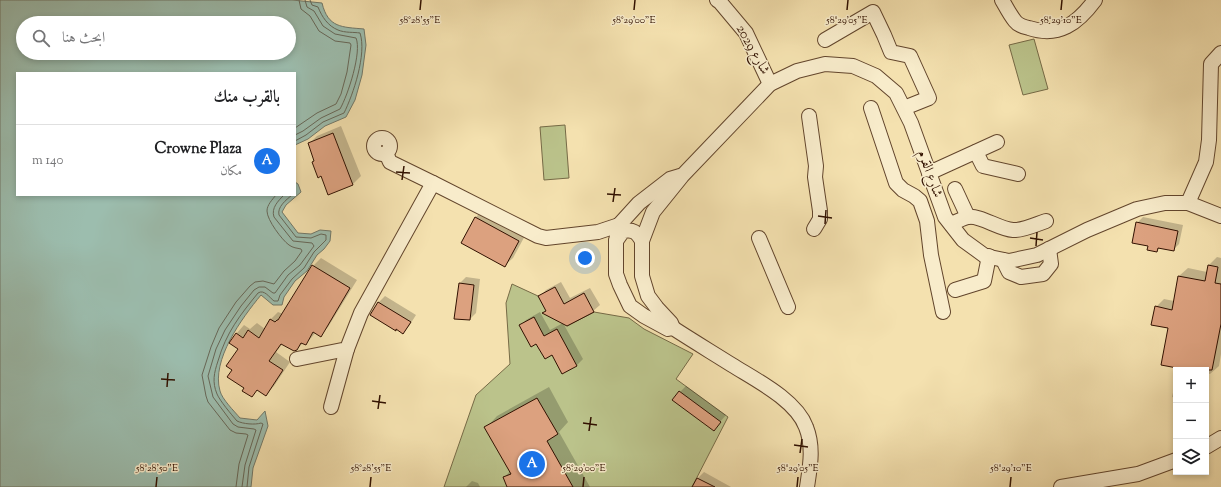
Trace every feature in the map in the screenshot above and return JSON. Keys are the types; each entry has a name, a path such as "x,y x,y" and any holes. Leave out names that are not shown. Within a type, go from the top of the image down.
{"street":[{"name":"2029 شارع","path":"716,0 720,2 746,33 770,84"},
{"path":"1002,0 1016,22 1021,26 1044,32 1067,27 1079,19 1095,0"},
{"path":"824,40 873,12 891,52 910,56 929,98 904,108"},
{"path":"1188,203 1206,162 1209,140 1211,64 1221,53"},
{"name":"شارع القرم","path":"807,487 811,463 810,438 806,425 795,409 777,393 673,328 671,323 648,296 642,276 642,241 653,212 682,176 770,84 796,70 825,64 853,66 876,76 896,93 904,108 911,123 945,217 963,240 985,256 1009,261 1037,255 1087,230 1137,209 1165,203 1188,203 1221,216"},
{"path":"871,108 896,183 903,190 920,201 927,221 931,256 943,312"},
{"path":"809,116 816,166 815,177 820,211 820,219 814,229"},
{"path":"929,173 997,142"},
{"path":"976,152 983,166 1018,174"},
{"path":"386,153 390,162 538,236 546,238 598,232 619,225"},
{"name":"شارع القرم","path":"673,328 668,329 644,316 630,306 616,274 616,241 619,225 639,203 670,179 682,176"},
{"path":"331,407 347,349 361,313 433,183"},
{"path":"955,189 968,217"},
{"path":"951,224 968,217 977,218 1000,228 1014,231 1046,221"},
{"path":"616,241 623,231 628,230 638,234 642,241"},
{"path":"759,238 788,307"},
{"path":"1003,260 1009,272 1021,277 1043,274 1051,264 1049,249"},
{"path":"955,290 984,281 989,256"},
{"path":"620,285 631,291 636,289 640,285 642,276"},
{"path":"297,359 347,349"},
{"path":"1209,445 1221,438"},
{"path":"1061,487 1138,474 1173,461"}],"green space":[{"path":"1034,39 1048,89 1023,95 1009,45"},
{"path":"565,125 569,178 544,180 540,127"},
{"path":"512,284 538,296 567,326 594,312 629,318 644,329 693,354 676,379 728,417 692,487 444,487 476,395 510,364 506,303"}],"water":[{"path":"0,0 292,0 322,3 328,17 332,22 349,28 364,29 366,45 362,75 355,100 346,117 325,126 308,139 296,145 296,72 16,72 16,196 296,196 296,183 301,192 286,205 282,212 298,233 311,234 320,230 331,231 330,241 317,255 307,271 295,281 284,297 282,305 273,305 261,295 237,327 224,353 218,379 221,394 240,418 257,420 265,411 268,426 253,468 251,487 0,487"}],"building":[{"path":"333,133 353,185 328,195 321,176 318,178 312,162 314,161 308,143"},
{"path":"475,217 519,241 505,267 461,243"},
{"path":"1136,222 1178,231 1174,251 1158,248 1157,252 1147,250 1148,246 1132,243"},
{"path":"312,265 350,288 321,337 313,332 306,345 301,343 297,350 294,351 281,344 269,361 283,370 266,396 257,390 252,397 242,391 244,388 227,377 232,370 226,366 238,349 229,343 236,333 243,338 248,330 259,338 270,319 275,322 278,320"},
{"path":"1208,265 1218,267 1215,283 1221,284 1221,324 1212,370 1209,370 1209,367 1173,367 1161,365 1168,328 1151,325 1155,306 1172,310 1178,276 1205,281"},
{"path":"459,283 474,285 470,320 454,319"},
{"path":"555,287 564,304 584,293 594,312 567,326 542,313 546,311 538,296"},
{"path":"378,302 411,322 403,334 370,315"},
{"path":"534,317 544,336 557,329 577,366 562,374 552,355 545,359 536,344 531,347 519,325"},
{"path":"679,391 721,422 714,431 672,400"},
{"path":"537,398 558,434 547,441 573,487 507,487 503,477 511,474 484,427"},
{"path":"697,478 715,487 692,487"}],"place":[{"name":"Crowne Plaza","path":"532,464"}]}
